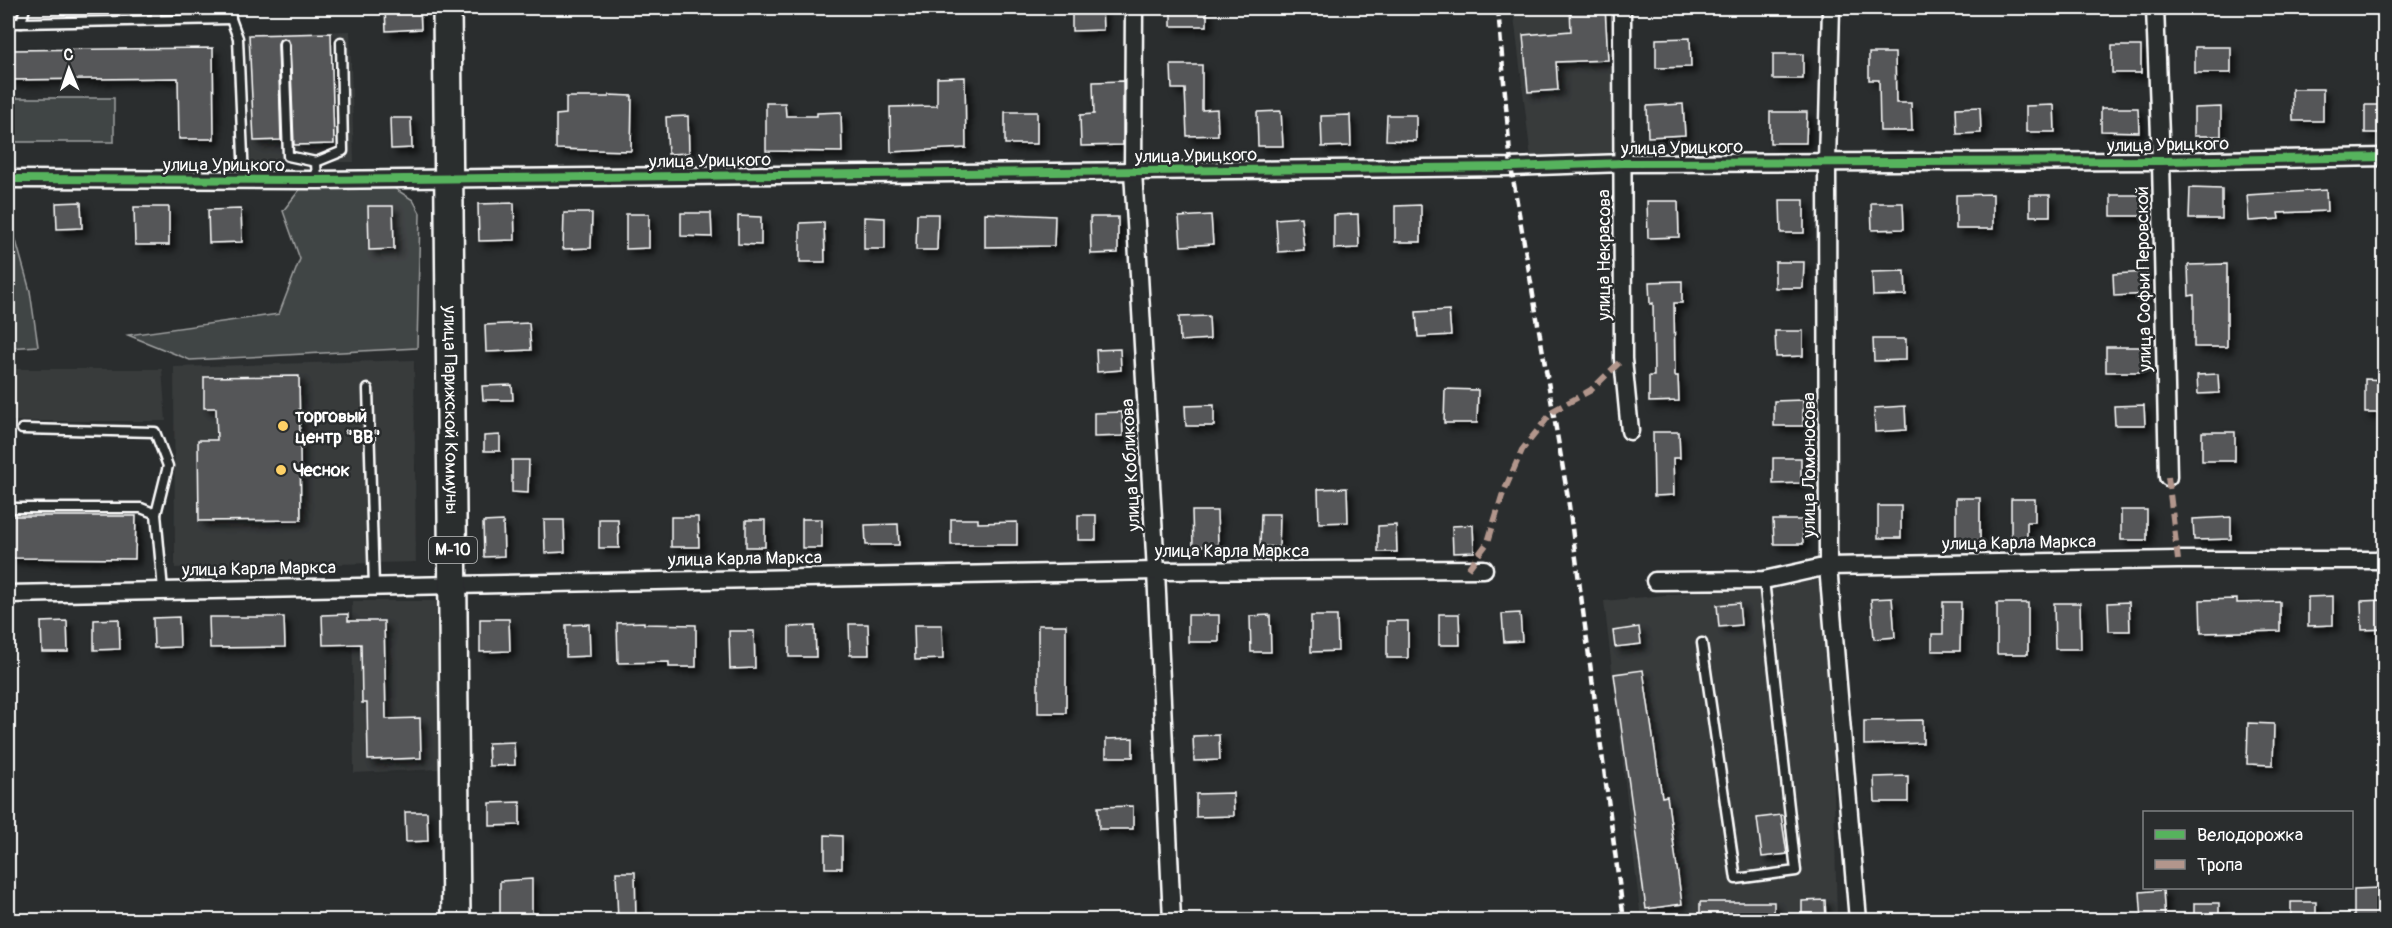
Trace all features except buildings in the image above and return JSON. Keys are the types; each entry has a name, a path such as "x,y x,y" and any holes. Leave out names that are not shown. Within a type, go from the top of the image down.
{"highway":[{"name":"улица Парижской Коммуны","path":"447,8 456,921"}],"street":[{"name":"улица Кобликова","path":"1134,8 1133,171 1156,571 1172,921"},
{"name":"улица Некрасова","path":"1622,8 1623,359 1630,431"},
{"name":"улица Ломоносова","path":"1831,8 1827,162 1828,566 1858,921"},
{"name":"улица Софьи Перовской","path":"2155,8 2168,477"},
{"name":"улица Урицкого","path":"8,179 449,179 1511,167 1624,163 2161,161 2385,157"},
{"name":"улица Карла Маркса","path":"1655,581 1764,580 1828,566 2178,560 2385,560"},
{"name":"улица Карла Маркса","path":"8,594 1156,571 1484,569"}],"lane":[{"path":"21,22 25,8"},
{"path":"156,8 156,20"},
{"path":"230,8 231,19 238,38 244,180"},
{"path":"8,23 231,19"},
{"path":"284,44 288,156 316,162 344,151 341,42"},
{"path":"316,162 317,180"},
{"path":"368,389 374,586"},
{"path":"22,429 155,432 168,466 156,514 163,590"},
{"path":"8,508 141,508 156,514"},
{"path":"1702,644 1736,879 1796,871 1764,580"}],"shaded area":[{"path":"1513,8 1616,8 1619,156 1531,159"},
{"path":"350,31 354,162 251,162 246,34"},
{"path":"8,98 114,98 114,142 8,142"},
{"path":"301,188 394,188 413,200 420,213 417,348 190,360 128,335 279,314 300,259 283,211"},
{"path":"8,212 30,291 38,346 8,348"},
{"path":"414,360 416,562 175,568 174,367"},
{"path":"9,369 162,369 166,421 11,421"},
{"path":"1829,579 1837,920 1641,920 1604,601"},
{"path":"352,601 436,601 439,769 354,773"}],"railway":[{"path":"1498,8 1511,167 1568,498 1624,920"}],"marked path":[{"path":"1468,569 1488,542 1502,496 1522,450 1553,411 1591,390 1623,359"},
{"path":"2168,477 2178,560"}],"cycle path":[{"path":"8,179 317,180 1511,167 1624,163 2161,161 2384,157"}],"place":[{"name":"торговый центр \"ВВ\"","path":"283,426"},
{"name":"Чеснок","path":"281,470"}]}
